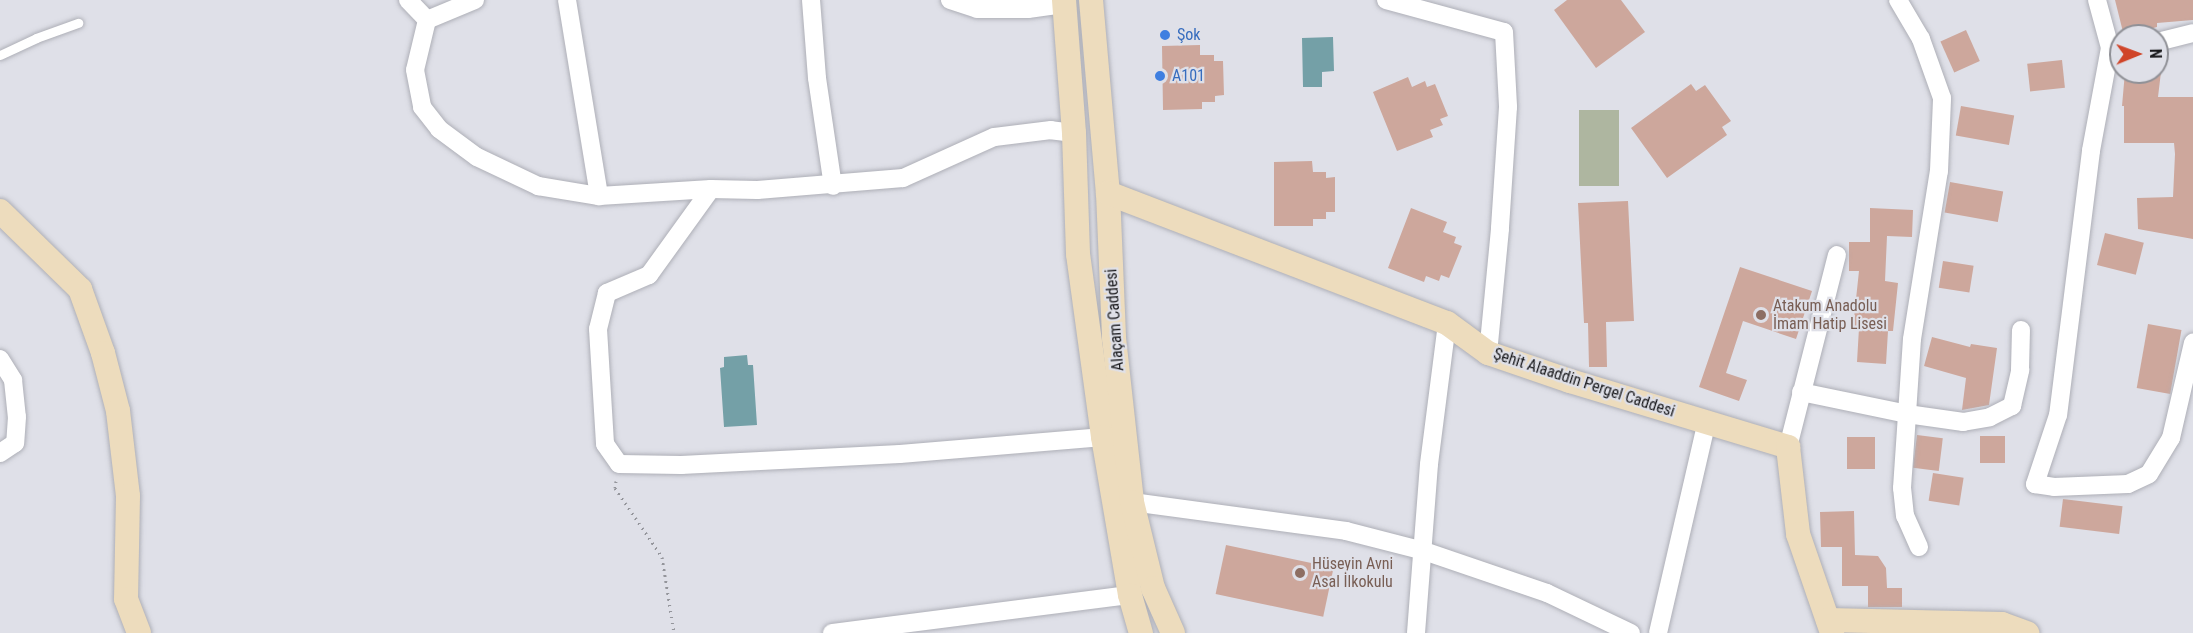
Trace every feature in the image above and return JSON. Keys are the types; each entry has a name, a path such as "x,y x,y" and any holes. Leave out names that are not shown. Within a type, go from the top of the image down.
{"street":[{"path":"408,0 427,20"},
{"path":"427,20 475,0"},
{"path":"567,0 599,196"},
{"path":"811,0 818,78 833,186"},
{"path":"950,0 977,9 1028,9 1064,2"},
{"name":"Alaçam Caddesi","path":"1091,0 1108,193 1114,338 1132,502 1153,588 1173,633"},
{"path":"1386,0 1504,32 1508,107 1500,229 1488,353"},
{"path":"1898,0 1921,39 1942,98 1939,171 1912,339 1902,488 1905,516 1919,547"},
{"path":"2097,0 2109,30"},
{"name":"Alaçam Caddesi","path":"1064,2 1074,133 1077,254 1103,437 1130,595 1141,633"},
{"path":"427,20 415,70 422,107 439,129 477,157 538,186 599,196 711,189 757,190 833,186 903,178 994,137 1051,130 1074,133"},
{"path":"2169,39 2193,33"},
{"path":"2109,80 2088,174 2058,415 2035,484 2054,487 2128,484 2149,474 2171,438 2193,343"},
{"path":"711,189 649,275 607,293 598,329 602,416 605,444 619,464 681,465 900,454 1103,437"},
{"name":"Şehit Alaaddin Pergel Caddesi","path":"1108,193 1447,323 1488,353 1570,381 1788,447"},
{"path":"0,211 80,289 103,353 118,411 128,496 126,599 139,633"},
{"path":"1837,255 1788,447 1798,534 1830,626 2002,624 2027,633"},
{"path":"1416,633 1432,433 1447,323"},
{"path":"1801,392 1907,414 1963,422 1990,417 2012,406 2020,370 2021,330"},
{"path":"0,359 13,380 17,417 15,442 0,453"},
{"path":"1658,633 1707,421"},
{"path":"1132,502 1346,531 1424,551 1547,593 1631,633"},
{"path":"832,633 944,627 1130,595"}],"lane":[{"path":"0,55 36,38 78,23"}],"path":[{"path":"619,464 615,488 662,556 674,633"}],"green space":[{"path":"1579,110 1619,110 1619,186 1579,186"}],"water":[{"path":"1333,37 1334,71 1322,72 1322,87 1303,87 1302,38"},
{"path":"747,355 748,365 753,365 757,425 724,427 720,368 724,367 724,357"}],"building":[{"path":"1567,0 1621,0 1645,32 1596,68 1554,10"},
{"path":"2115,0 2193,0 2193,20 2157,24 2121,24"},
{"path":"1966,30 1980,61 1954,72 1940,41"},
{"path":"1200,45 1200,55 1214,55 1214,61 1223,61 1224,95 1215,96 1215,102 1202,102 1202,109 1163,110 1162,46"},
{"path":"2062,60 2065,88 2030,92 2027,64"},
{"path":"1408,77 1412,87 1425,81 1427,87 1435,84 1448,116 1440,119 1443,125 1430,130 1433,137 1397,151 1373,92"},
{"path":"1691,84 1696,91 1705,85 1731,121 1722,127 1727,135 1667,178 1631,128"},
{"path":"2124,84 2160,84 2158,97 2193,97 2193,239 2138,229 2137,198 2173,197 2174,143 2124,143 2124,106 2122,106"},
{"path":"1961,106 2014,115 2009,145 1956,136"},
{"path":"1312,161 1313,172 1326,172 1326,178 1335,177 1335,212 1326,212 1326,219 1313,219 1313,226 1274,226 1274,162"},
{"path":"1950,182 2003,191 1998,222 1945,213"},
{"path":"1628,201 1634,321 1606,322 1607,367 1589,367 1588,323 1584,323 1578,203"},
{"path":"1411,208 1447,222 1443,232 1456,237 1454,243 1462,246 1449,278 1441,275 1439,281 1426,276 1424,282 1388,268"},
{"path":"1870,208 1913,210 1912,237 1887,236 1885,281 1898,283 1893,331 1888,331 1886,364 1857,362 1859,328 1853,327 1859,271 1849,271 1849,242 1870,242"},
{"path":"2105,233 2144,243 2136,275 2097,265"},
{"path":"1943,261 1974,266 1969,293 1939,288"},
{"path":"1740,267 1812,291 1796,339 1743,321 1726,373 1747,380 1739,401 1699,387"},
{"path":"2148,324 2181,330 2170,394 2137,388"},
{"path":"1932,337 1970,347 1971,344 1997,348 1989,405 1962,410 1966,378 1924,366"},
{"path":"1917,435 1943,438 1939,471 1913,468"},
{"path":"1980,436 2005,436 2005,463 1980,463"},
{"path":"1847,437 1875,437 1875,469 1847,469"},
{"path":"1933,473 1964,478 1959,506 1929,501"},
{"path":"2063,499 2123,506 2119,534 2060,527"},
{"path":"1854,511 1855,555 1878,556 1886,568 1887,588 1902,588 1902,607 1868,607 1868,586 1842,586 1842,547 1821,547 1820,512"},
{"path":"1226,545 1334,568 1323,617 1216,594"}],"place":[{"name":"Şok","path":"1165,35"},
{"name":"A101","path":"1160,76"},
{"name":"Atakum Anadolu İmam Hatip Lisesi","path":"1761,315"},
{"name":"Hüseyin Avni Asal İlkokulu","path":"1300,573"}]}
